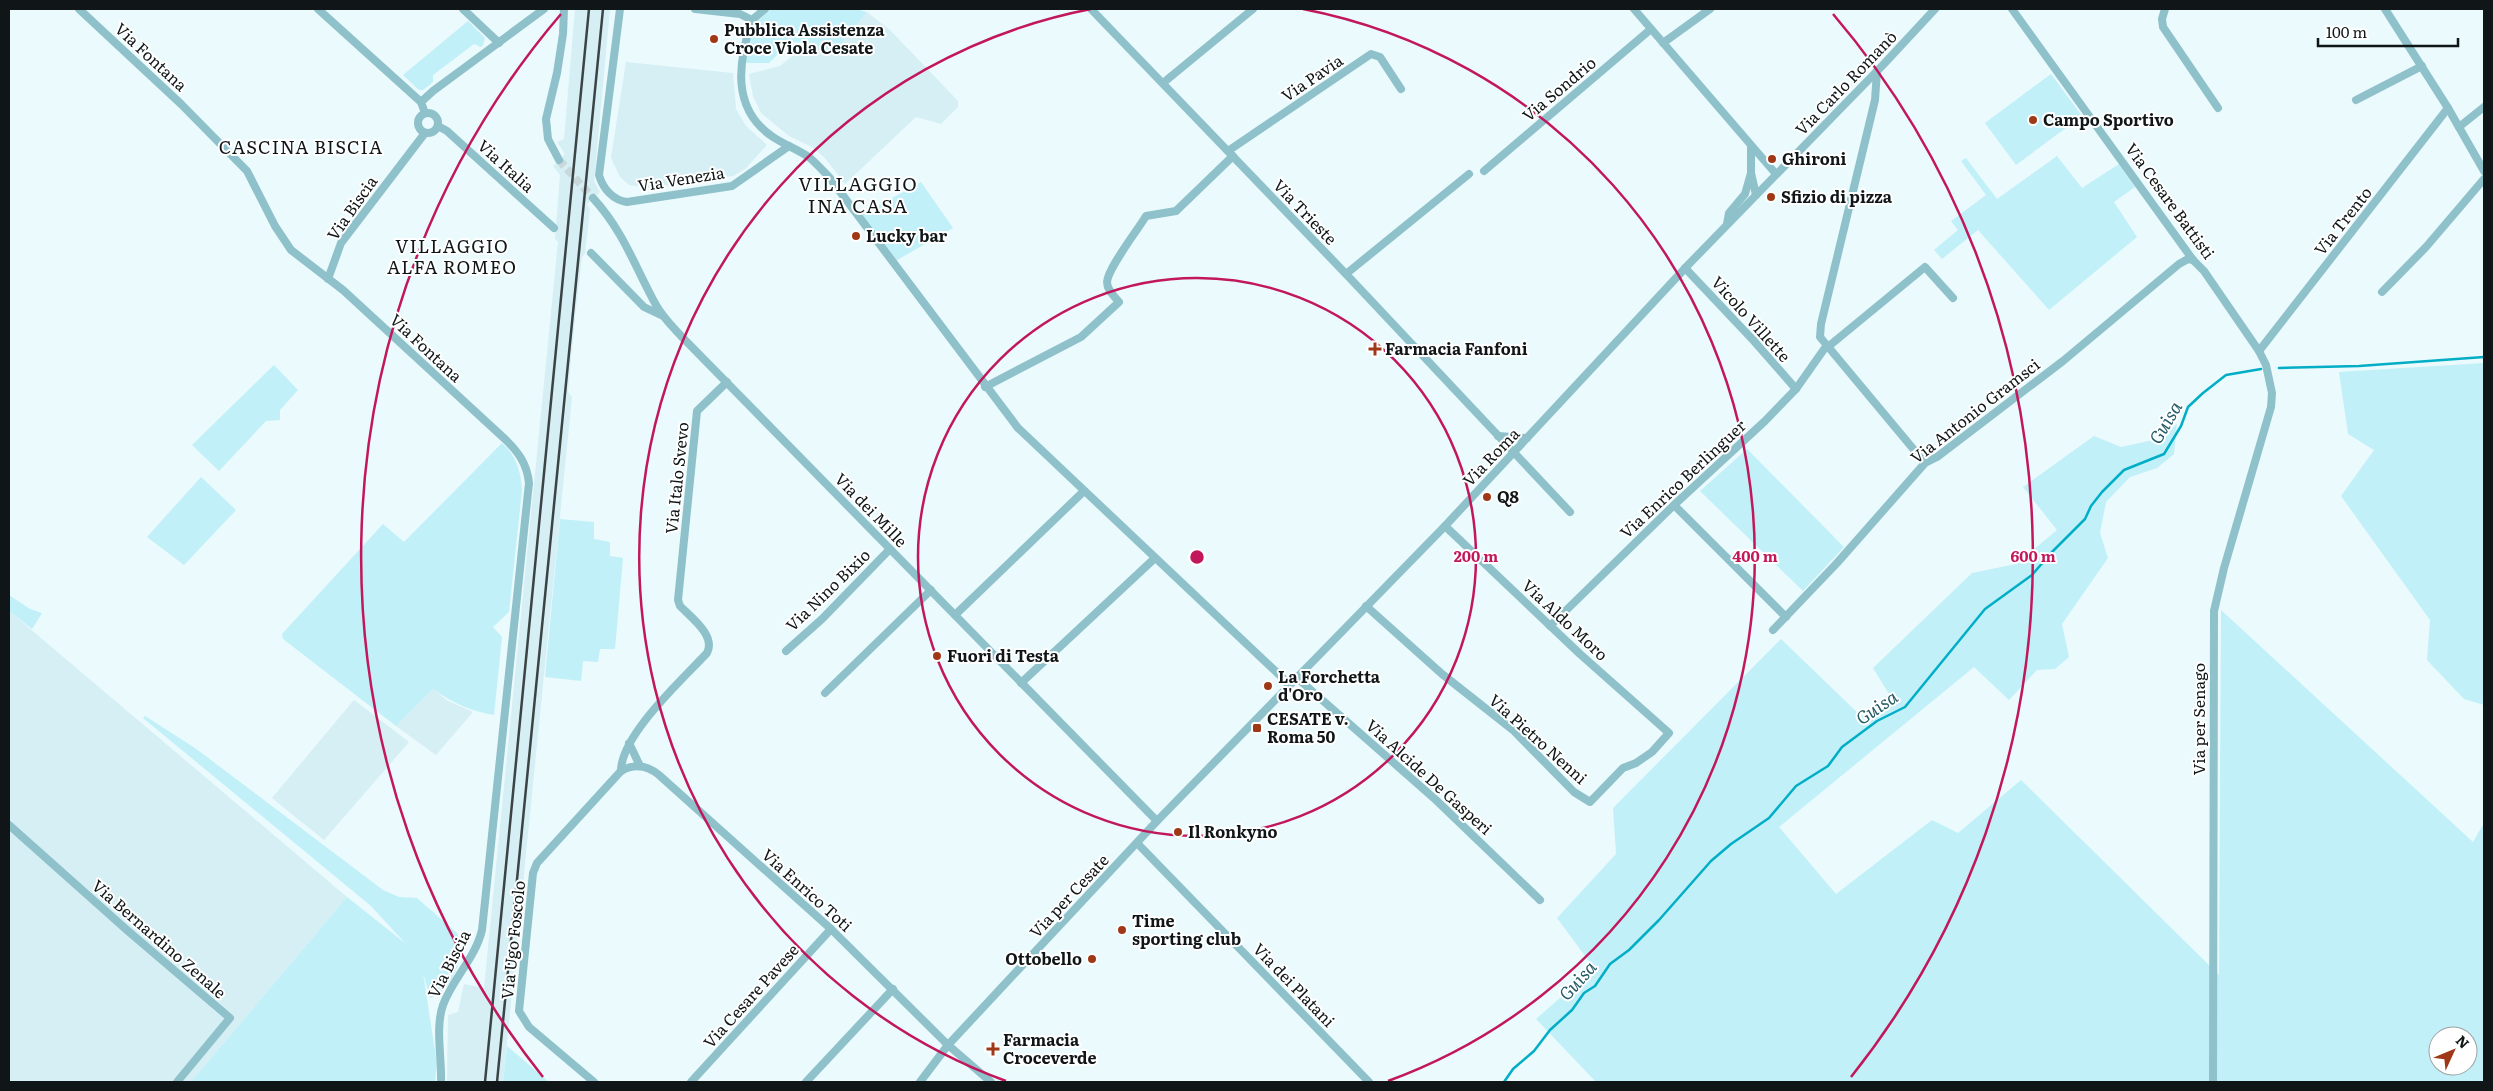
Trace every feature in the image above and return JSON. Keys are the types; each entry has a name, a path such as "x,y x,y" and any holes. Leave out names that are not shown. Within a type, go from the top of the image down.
{"street":[{"name":"Via Fontana","path":"79,9 180,104 247,171 283,239 303,260 328,279 506,440 523,460 528,471 529,483 496,800"},
{"path":"318,9 422,102 425,113"},
{"path":"463,9 499,43"},
{"path":"422,102 544,9"},
{"path":"559,160 548,139 546,119 557,73 563,34 564,9"},
{"name":"Via Venezia","path":"620,9 599,175 601,184 612,196 627,202 732,186 789,146"},
{"path":"695,9 740,14 752,20"},
{"path":"765,9 752,20 746,38 742,69 742,86 746,106 760,126 773,137 810,158 833,182 1018,428 1289,684"},
{"name":"Via Trieste","path":"1091,9 1346,274 1570,512"},
{"path":"1164,83 1253,9"},
{"path":"1634,9 1776,174"},
{"path":"1663,43 1710,9"},
{"name":"Via Carlo Romanò","path":"1776,174 1935,9"},
{"name":"Via Cesare Battisti","path":"2012,9 2193,260 2199,264 2266,364"},
{"path":"2165,9 2162,19 2163,27 2218,108"},
{"path":"2385,9 2448,108 2484,171"},
{"name":"Via Sondrio","path":"1484,171 1651,29"},
{"name":"Via Pavia","path":"1231,154 1371,54 1380,57 1401,89"},
{"path":"2356,100 2422,66"},
{"path":"1877,71 1875,100 1821,324 1820,340 1828,346 1925,463"},
{"path":"2459,127 2484,107"},
{"name":"Via Trento","path":"2259,351 2448,108"},
{"path":"425,113 434,114 438,119 438,126 431,133 425,133 419,128 418,122 425,113"},
{"name":"Via Italia","path":"438,126 448,131 554,228"},
{"name":"Via Biscia","path":"328,279 341,243 425,133"},
{"path":"1727,224 1729,213 1745,194 1751,173 1752,147"},
{"path":"985,386 1081,337 1119,302 1110,291 1107,282 1111,268 1146,216 1171,214 1176,211 1231,154"},
{"path":"1751,173 1756,195"},
{"path":"1346,274 1469,174"},
{"name":"Via Roma","path":"1222,754 1445,526 1776,174"},
{"path":"2382,292 2426,247 2484,179"},
{"name":"Via dei Mille","path":"593,198 607,213 624,240 656,304 665,317 1156,821"},
{"path":"591,253 644,307 665,317"},
{"name":"Via Antonio Gramsci","path":"1773,630 1838,563 1925,463 1937,457 2064,361 2179,264 2188,259 2193,260"},
{"name":"Via Enrico Berlinguer","path":"1550,626 1674,504 1742,444 1796,389 1828,346 1925,267 1953,298"},
{"name":"Vicolo Villette","path":"1686,268 1754,340 1796,389"},
{"name":"Via per Senago","path":"2213,1082 2214,611 2224,568 2271,407 2272,393 2266,364"},
{"name":"Via Italo Svevo","path":"679,589 697,411 727,382"},
{"path":"1498,436 1527,438"},
{"path":"955,615 1084,491"},
{"path":"1674,504 1786,617"},
{"name":"Via Aldo Moro","path":"1445,526 1550,626 1669,733"},
{"name":"Via Nino Bixio","path":"786,651 822,619 890,550"},
{"path":"1020,682 1155,558"},
{"name":"Via Ugo Foscolo","path":"594,1082 522,1019 519,1003 535,868 621,771 629,743 637,731 710,646 709,638 680,606 678,600 679,589"},
{"path":"825,693 930,590"},
{"name":"Via Pietro Nenni","path":"1366,606 1442,674 1513,730 1574,792 1590,802 1623,768 1636,763 1652,752 1669,733"},
{"name":"Via Alcide De Gasperi","path":"1296,677 1436,800 1540,900"},
{"path":"621,771 628,767 640,766 629,743"},
{"name":"Via per Cesate","path":"920,1082 948,1045 1156,821 1222,754"},
{"name":"Via Enrico Toti","path":"640,766 647,767 659,775 831,929 948,1045 991,1082"},
{"name":"Via Biscia","path":"440,1082 440,1019 442,1008 446,997 471,960 480,940 496,800"},
{"name":"Via Bernardino Zenale","path":"9,825 128,931 230,1018 177,1082"},
{"name":"Via dei Platani","path":"1137,843 1369,1082"},
{"name":"Via Cesare Pavese","path":"691,1082 831,929"},
{"path":"806,1082 893,989"}],"shaded area":[{"path":"575,9 610,9 594,181 600,192 587,204 590,209 575,317 568,392 572,397 503,1082 447,1082 448,1015 458,1012 464,984 484,988 558,242 555,239 560,175 553,166 565,154 557,142 564,139"},
{"path":"771,9 856,9 867,12 831,56 803,43 786,41 783,49 769,63 745,63 752,26"},
{"path":"867,12 890,30 939,81 958,101 958,107 941,124 916,117 845,184 824,157 812,147 789,136 761,113 753,96 749,74 780,66 796,53 803,43 831,56"},
{"path":"468,21 485,38 483,45 481,47 474,44 433,75 433,82 423,90 419,90 403,75"},
{"path":"626,62 733,73 736,109 746,126 767,145 745,169 733,176 650,188 629,185 620,177 611,158"},
{"name":"Campo Sportivo","path":"2051,74 2082,116 2016,165 1985,123"},
{"path":"2057,156 2082,188 2119,164 2135,187 2114,202 2137,237 2049,310 1978,230 1942,259 1934,250 1958,230 1951,221 1986,195 1961,161 1966,158 1997,199"},
{"path":"921,182 953,228 892,263 858,217"},
{"path":"2484,363 2484,705 2464,699 2427,660 2430,620 2341,496 2374,450 2348,434 2339,372"},
{"path":"274,365 298,390 280,410 280,420 266,421 219,471 192,445"},
{"path":"2177,424 2174,454 2157,468 2130,477 2106,502 2100,533 2108,558 2062,624 2069,657 2055,669 2037,670 2009,700 1974,667 1779,827 1836,894 1932,820 1958,833 2021,780 2219,975 2221,610 2473,842 2484,823 2484,1082 1596,1082 1536,1019 1594,968 1557,918 1616,854 1613,808 1781,639 1861,716 1889,694 1873,668 1972,573 2016,564 2057,530 2023,487 2094,436 2121,447 2158,439"},
{"path":"502,443 511,453 517,464 522,490 509,612 493,627 502,637 494,715 462,706 433,689 396,726 283,639 282,634 383,524 404,542"},
{"path":"1747,449 1844,547 1803,591 1700,491"},
{"path":"201,477 236,510 184,565 147,537"},
{"path":"560,519 594,522 594,539 610,542 610,556 623,558 615,649 600,649 598,662 583,661 581,681 545,677"},
{"path":"9,595 30,609 42,613 32,629 9,611"},
{"path":"9,611 347,897 191,1082 9,1082"},
{"path":"433,689 448,701 473,712 436,755 396,726"},
{"path":"354,700 409,742 324,840 272,798"},
{"path":"145,716 195,748 383,890 399,897 417,898 457,933 464,949 456,971 448,985 437,995 430,998 423,973 437,1064 435,1082 191,1082 347,897 405,943 371,906 143,718"},
{"path":"507,1046 549,1082 503,1082"}],"waterway":[{"name":"Guisa","path":"2279,368 2359,366 2484,357"},
{"name":"Guisa","path":"1504,1082 1513,1069 1534,1051 1550,1030 1572,1010 1584,993 1595,986 1610,964 1629,950 1659,920 1711,861 1731,844 1769,818 1796,786 1828,766 1842,747 1877,721 1905,707 1985,609 2032,575 2085,519 2091,506 2102,492 2124,470 2164,454 2181,426 2188,407 2226,375 2261,369"}],"tunnel":[{"path":"559,160 593,198"}],"railway":[{"path":"485,1082 589,9"},
{"path":"497,1082 603,9"}],"place":[{"name":"Pubblica Assistenza Croce Viola Cesate","path":"714,39"},
{"name":"Campo Sportivo","path":"2033,120"},
{"name":"Ghironi","path":"1772,159"},
{"name":"Sfizio di pizza","path":"1771,197"},
{"name":"Lucky bar","path":"856,236"},
{"name":"Farmacia Fanfoni","path":"1375,349"},
{"name":"Q8","path":"1487,497"},
{"name":"Fuori di Testa","path":"937,656"},
{"name":"La Forchetta d'Oro","path":"1268,686"},
{"name":"CESATE v. Roma 50","path":"1257,728"},
{"name":"Il Ronkyno","path":"1178,832"},
{"name":"Time sporting club","path":"1122,930"},
{"name":"Ottobello","path":"1092,959"},
{"name":"Farmacia Croceverde","path":"993,1049"}],"district":[{"name":"CASCINA BISCIA","path":"301,148"},
{"name":"VILLAGGIO INA CASA","path":"858,195"},
{"name":"VILLAGGIO ALFA ROMEO","path":"452,257"}]}
